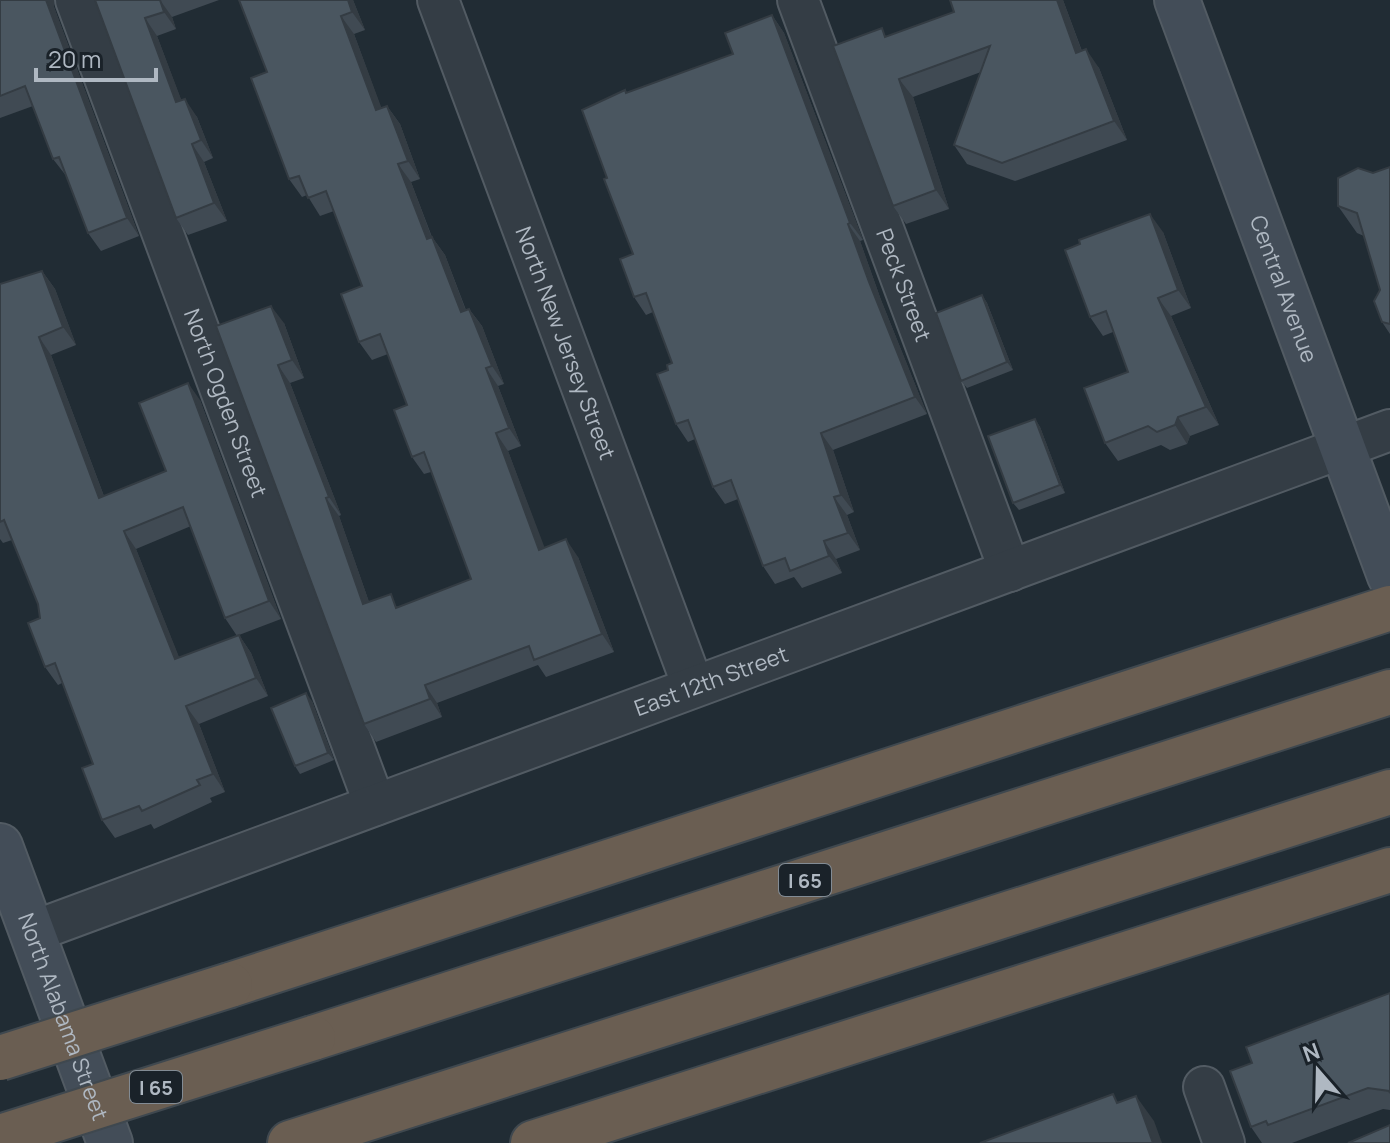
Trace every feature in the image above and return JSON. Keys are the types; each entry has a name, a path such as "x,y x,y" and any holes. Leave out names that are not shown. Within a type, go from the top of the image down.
{"highway":[{"path":"0,1058 1390,608"},
{"name":"I 65","path":"0,1137 1390,692"},
{"path":"290,1143 1372,798"},
{"path":"533,1143 1385,872"}],"main road":[{"name":"Central Avenue","path":"1177,0 1390,576"},
{"name":"North Alabama Street","path":"0,846 110,1143"}],"street":[{"name":"North Ogden Street","path":"76,0 375,805"},
{"name":"North New Jersey Street","path":"438,0 693,686"},
{"name":"Peck Street","path":"798,0 1010,571"},
{"name":"East 12th Street","path":"32,932 1390,430"},
{"path":"1204,1087 1224,1143"}],"building":[{"path":"0,0 46,0 127,218 88,233 59,157 53,159 25,86 0,96"},
{"path":"95,0 160,0 164,12 145,18 176,102 185,99 201,140 192,144 214,203 176,218"},
{"path":"239,0 348,0 352,12 341,16 376,110 387,106 408,161 398,164 427,239 432,237 461,312 469,309 492,366 486,368 509,428 496,433 539,550 566,539 602,634 534,660 529,646 425,685 430,699 364,724 216,326 271,306 292,360 278,365 329,497 326,498 363,604 391,594 396,608 471,579 424,452 412,457 394,410 407,405 380,334 359,342 341,294 362,286 326,191 308,198 299,176 289,179 251,78 267,72"},
{"path":"950,0 1057,0 1076,53 1086,49 1114,121 1002,163 954,145 990,46 899,79 936,190 893,206 833,46 882,28 885,37 954,12"},
{"path":"772,15 869,282 915,397 821,433 841,495 834,497 848,533 824,541 829,556 790,571 785,558 763,566 731,480 713,487 688,420 676,424 657,374 668,370 667,365 672,363 646,293 634,297 620,259 633,254 582,110 625,90 626,93 733,54 725,33"},
{"path":"1390,167 1390,324 1382,322 1374,301 1380,290 1357,213 1338,206 1338,178 1358,168 1373,173"},
{"path":"1150,214 1178,290 1158,298 1206,407 1178,417 1175,425 1157,432 1148,426 1105,443 1084,388 1128,372 1106,311 1090,317 1065,250 1080,244 1079,240"},
{"path":"42,271 63,327 39,337 99,498 166,471 139,403 188,383 269,601 225,618 183,507 124,531 175,659 239,635 256,678 186,706 213,774 197,780 200,785 142,811 139,806 102,820 82,768 93,764 55,663 45,667 28,623 40,618 38,604 4,520 0,522 0,284"},
{"path":"982,295 1007,362 961,381 936,313"},
{"path":"1035,419 1060,485 1013,503 988,436"},
{"path":"306,693 328,753 295,766 271,708"},
{"path":"1390,993 1390,1093 1368,1088 1268,1125 1266,1121 1251,1127 1230,1071 1252,1063 1246,1047"},
{"path":"1113,1094 1117,1103 1136,1096 1153,1143 980,1143"},
{"path":"1390,1125 1390,1143 1348,1143"}]}
